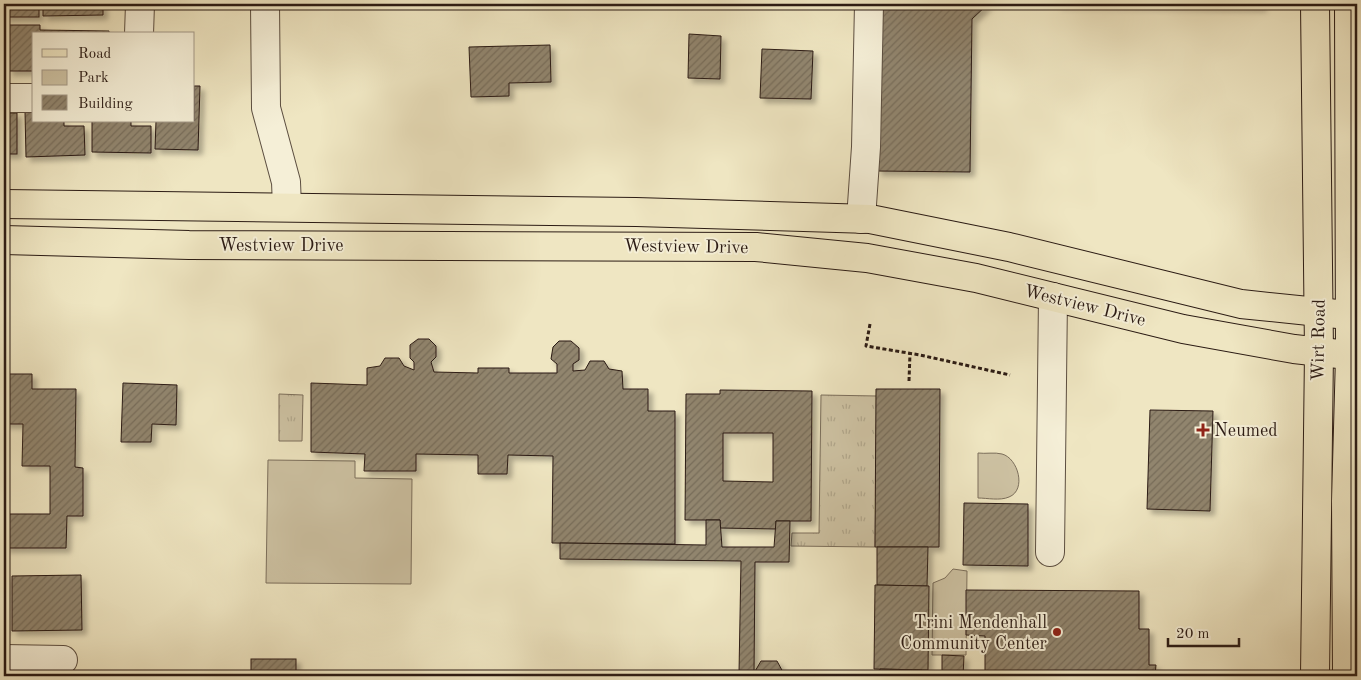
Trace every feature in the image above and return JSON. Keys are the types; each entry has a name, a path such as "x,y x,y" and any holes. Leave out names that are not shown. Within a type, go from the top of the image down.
{"main road":[{"name":"Wirt Road","path":"1315,4 1319,314 1315,676"},
{"name":"Wirt Road","path":"1347,676 1346,501 1354,356 1349,4"},
{"name":"Westview Drive","path":"4,204 636,212 865,219 984,242 1224,300 1319,314 1353,316"},
{"path":"424,245 425,209"},
{"path":"865,219 868,258"},
{"name":"Westview Drive","path":"4,240 189,245 756,247 868,258 976,278 1182,329 1354,356"},
{"path":"976,278 984,242"}],"street":[{"path":"139,32 140,4"},
{"path":"266,4 266,108 286,182 287,207"},
{"path":"865,219 870,4"},
{"path":"4,98 32,98"},
{"path":"1050,552 1053,297"},
{"path":"4,660 63,660"}],"path":[{"path":"870,324 866,346 910,353 1010,376"},
{"path":"909,381 910,353"}],"green space":[{"path":"279,394 303,395 302,441 279,441"},
{"path":"821,395 877,396 875,547 791,546 792,533 819,533"},
{"path":"978,453 1002,454 1012,461 1019,481 1015,493 1002,499 978,498"},
{"path":"268,460 355,461 355,478 412,479 411,584 266,583"},
{"path":"953,569 967,571 966,655 932,655 933,583 945,578"}],"building":[{"path":"4,4 39,4 39,17 4,17"},
{"path":"43,4 103,4 103,15 43,16"},
{"path":"880,4 988,4 972,19 970,172 877,171"},
{"path":"1057,4 1262,4 1262,7"},
{"path":"9,25 40,25 40,30 109,31 32,32 32,71 8,71"},
{"path":"689,34 721,36 720,79 688,78"},
{"path":"550,45 551,82 509,83 509,96 471,97 469,47"},
{"path":"762,49 813,51 811,99 760,98"},
{"path":"195,86 200,86 198,150 155,149 156,122 195,122"},
{"path":"25,112 32,112 32,122 64,122 64,126 84,126 85,155 26,157"},
{"path":"4,113 17,113 17,154 4,154"},
{"path":"92,122 131,122 131,126 151,126 151,153 92,152"},
{"path":"418,339 429,339 436,346 436,357 431,362 434,372 478,373 478,368 509,368 509,373 557,373 557,364 551,359 553,347 559,341 571,341 579,348 579,360 573,364 573,371 585,370 590,361 604,361 609,369 622,371 623,389 648,389 648,411 675,411 675,544 552,543 553,456 508,455 507,474 478,474 478,455 416,454 416,471 364,471 365,454 311,452 311,383 367,385 367,368 380,366 385,358 399,358 404,366 414,370 414,362 410,358 410,345"},
{"path":"4,374 32,374 32,389 76,389 75,467 83,468 83,516 67,516 66,548 4,548 4,514 50,514 50,466 22,466 23,424 4,424"},
{"path":"123,383 177,385 176,425 152,424 151,442 121,442"},
{"path":"876,389 940,389 939,547 875,547"},
{"path":"720,390 812,391 811,521 776,521 776,529 720,528 720,520 685,520 686,394 720,394","holes":["723,433 773,433 773,482 723,481"]},
{"path":"1150,410 1213,411 1210,511 1147,509"},
{"path":"964,503 1028,504 1028,566 963,565"},
{"path":"706,520 720,520 722,547 774,547 776,521 790,521 789,562 755,562 754,673 739,673 741,561 560,559 560,543 706,545"},
{"path":"877,547 928,547 927,586 877,585"},
{"path":"4,575 7,575 6,630 4,630"},
{"path":"81,575 82,630 12,631 12,576"},
{"path":"875,585 929,586 928,670 874,669"},
{"name":"Trini Mendenhall Community Center","path":"966,590 1139,591 1139,629 1149,629 1149,665 1156,665 1155,676 985,676 985,636 966,635"},
{"path":"942,655 964,656 963,676 942,676"},
{"path":"251,659 296,659 296,676 251,676"},
{"path":"761,661 777,661 784,674 801,674 801,676 737,676 737,673 754,673"},
{"path":"880,669 922,670 922,676 880,676"}],"place":[{"name":"Neumed","path":"1203,430"},
{"name":"Trini Mendenhall Community Center","path":"1057,632"}]}
